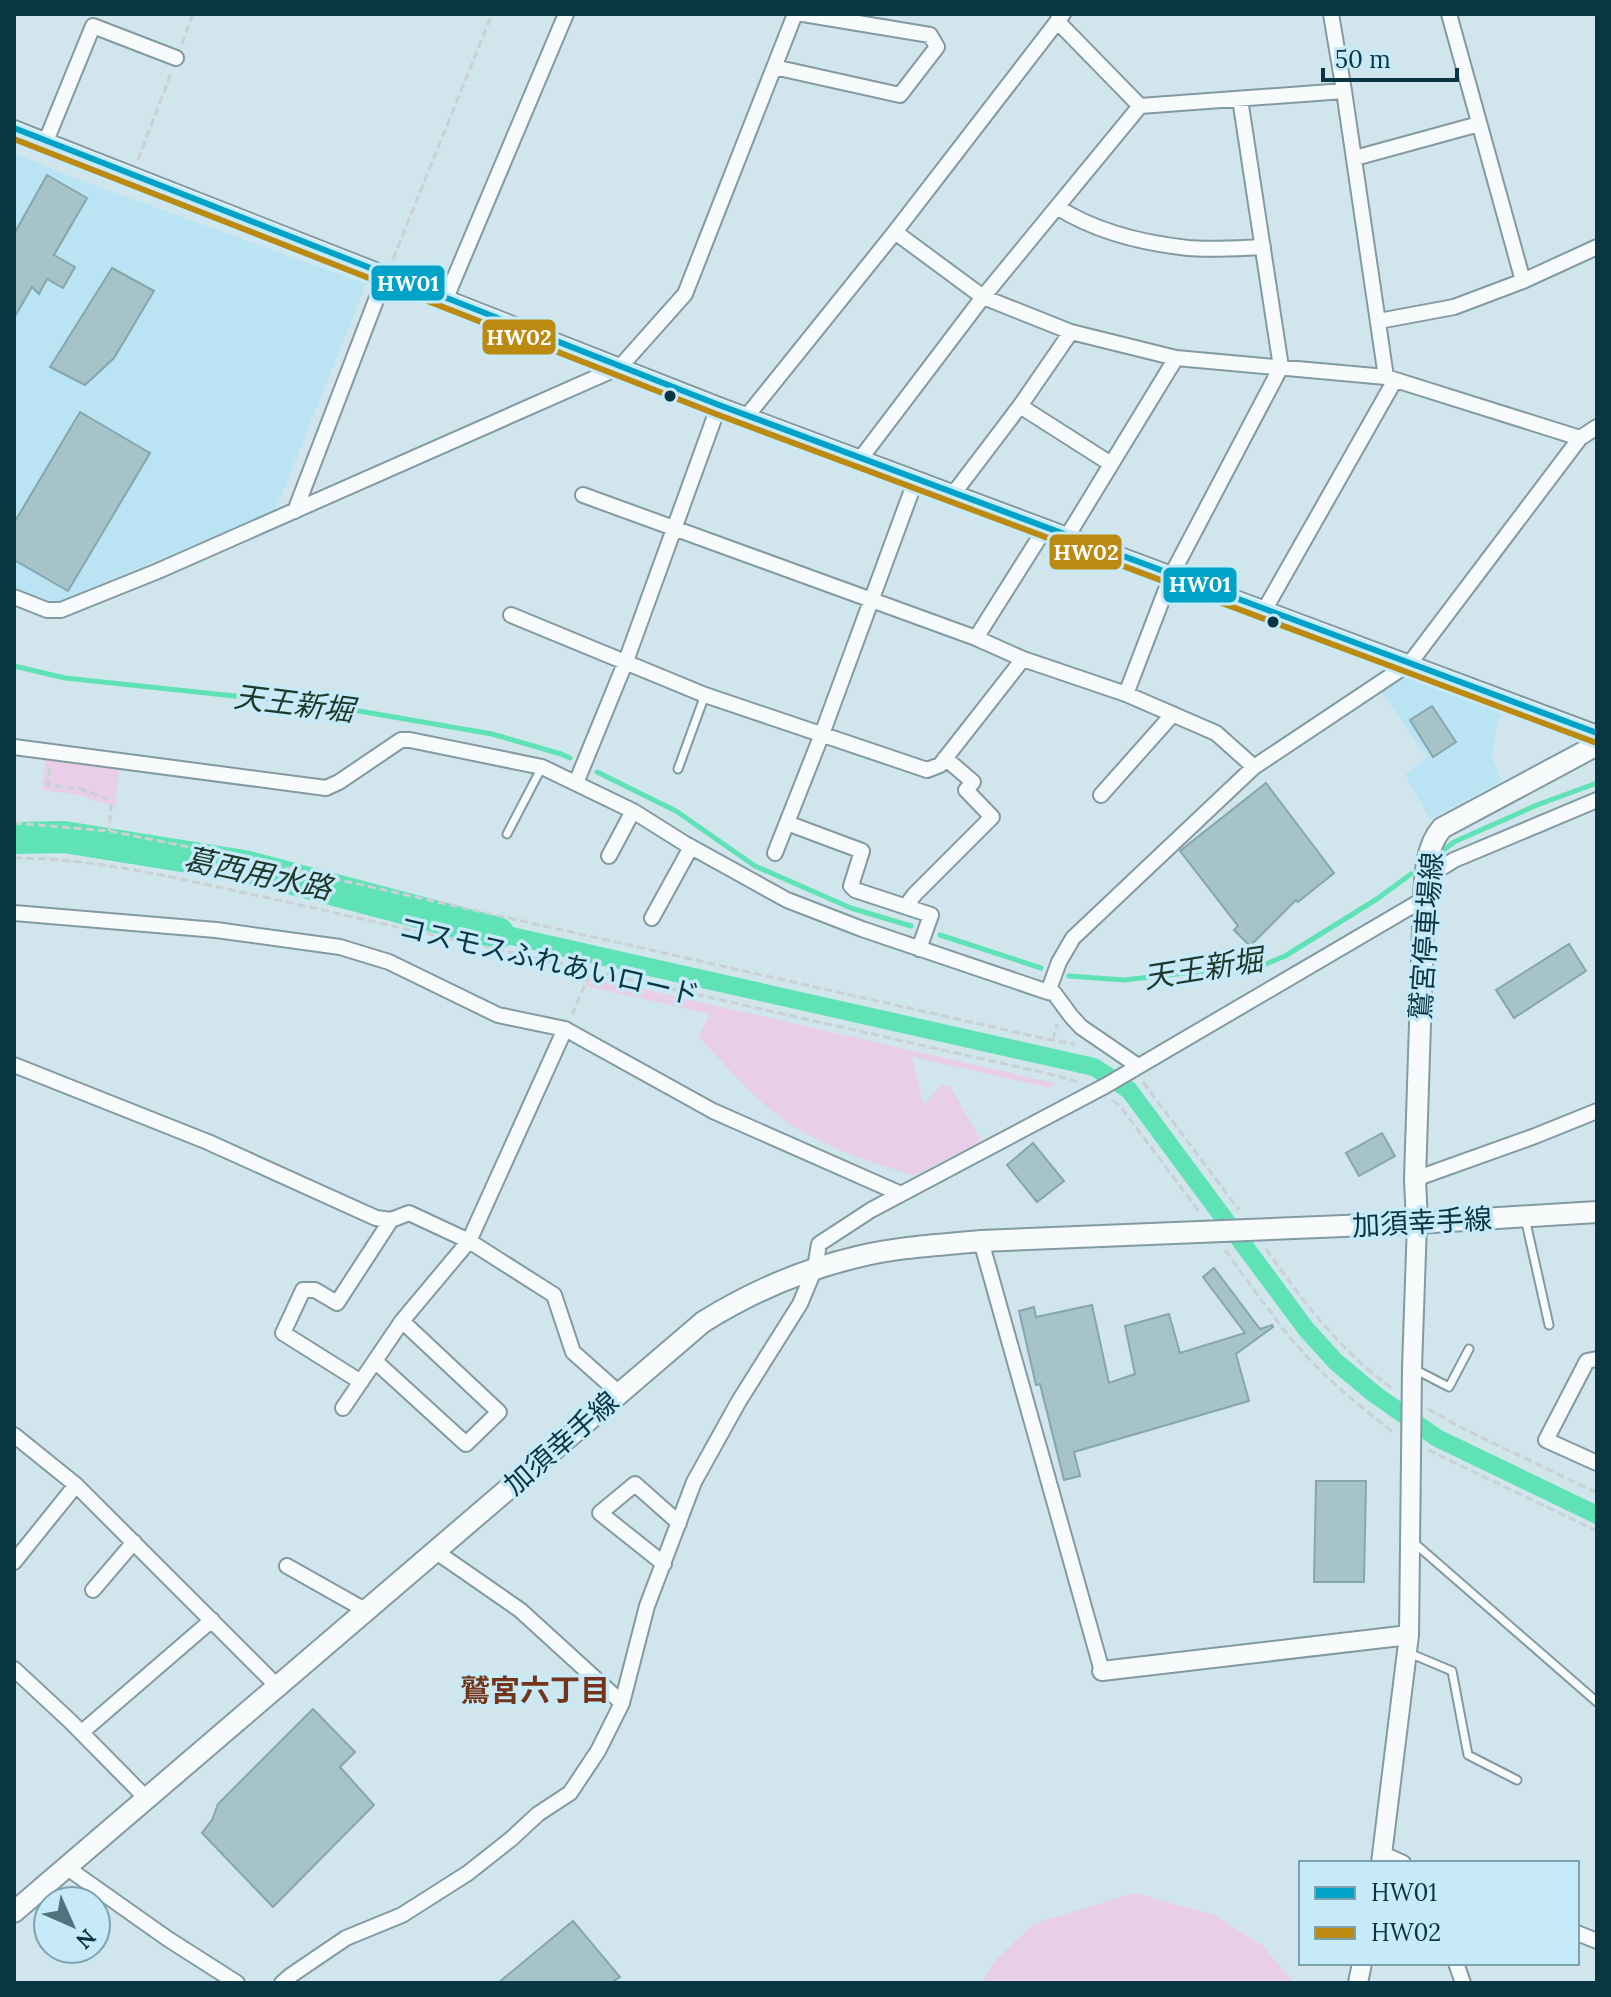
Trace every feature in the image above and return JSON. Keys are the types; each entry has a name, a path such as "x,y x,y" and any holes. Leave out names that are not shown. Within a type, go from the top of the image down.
{"main road":[{"name":"鷲宮停車場線","path":"1417,1223 1415,1179 1424,888 1434,837 1442,828 1597,745"},
{"name":"加須幸手線","path":"14,1912 703,1322 735,1302 783,1280 859,1256 981,1241 1222,1238 1245,1223 1417,1223 1597,1212"}],"street":[{"path":"446,298 566,14"},
{"path":"14,597 47,610 61,610 158,571 620,367 685,294 795,14"},
{"path":"774,67 900,95 937,47 930,35 803,14"},
{"path":"1265,609 1390,378 1331,14"},
{"path":"1449,14 1523,281"},
{"path":"747,416 895,232 1060,18 1140,106"},
{"path":"46,141 93,26 176,58"},
{"path":"861,458 983,297 1140,106 1344,91"},
{"path":"1126,694 1172,574 1281,367 1240,99"},
{"path":"1355,158 1479,124"},
{"path":"14,128 747,416 1597,733"},
{"path":"1057,207 1075,219 1130,239 1190,248 1263,247"},
{"path":"895,232 983,297 1071,332 1176,358 1390,378 1580,438"},
{"path":"1379,321 1454,307 1523,281 1597,247"},
{"path":"295,511 386,274"},
{"path":"954,493 1071,332"},
{"path":"1068,535 1176,358"},
{"path":"576,783 626,661 719,405"},
{"path":"1020,406 1111,464"},
{"path":"1048,992 1059,962 1073,938 1254,767 1410,663 1580,438 1597,427"},
{"path":"775,853 916,479"},
{"path":"583,495 976,638 1023,659 1126,694 1216,733 1254,767"},
{"path":"976,638 1046,527"},
{"path":"511,615 705,695 927,770 940,765 1023,659"},
{"path":"1101,795 1173,714"},
{"path":"14,747 326,788 401,740 542,767 633,811 787,900 919,949 1054,993 1081,1027 1134,1072"},
{"path":"906,906 992,817 966,790 973,782 945,758"},
{"path":"282,1983 346,1938 402,1915 468,1873 538,1814 570,1793 598,1751 622,1703 647,1606 694,1482 739,1401 800,1304 815,1268 819,1244 901,1194 1106,1091 1424,888 1454,860 1597,800"},
{"path":"609,856 633,811"},
{"path":"787,823 862,851 851,886 855,890 931,915 919,949"},
{"path":"652,918 691,847"},
{"path":"14,913 216,930 340,947 389,962 498,1015 565,1029 713,1111 901,1194"},
{"path":"343,1408 402,1321 469,1241 565,1029"},
{"path":"14,1065 208,1142 376,1218 391,1220 409,1213 469,1241 554,1295 573,1352 619,1393"},
{"path":"1415,1179 1597,1111"},
{"path":"361,1382 283,1333 303,1290 315,1290 337,1303 391,1220"},
{"path":"1382,1859 1408,1643 1410,1540 1405,1434 1412,1368 1417,1223"},
{"path":"981,1241 1102,1671 1408,1643"},
{"path":"375,1361 466,1444 499,1412 402,1321"},
{"path":"1597,1359 1587,1361 1546,1440 1597,1463"},
{"path":"14,1435 76,1485 277,1686"},
{"path":"664,1564 600,1513 635,1484 679,1523"},
{"path":"14,1562 76,1485"},
{"path":"93,1590 134,1542"},
{"path":"435,1551 520,1610 622,1703"},
{"path":"287,1566 365,1610"},
{"path":"82,1732 212,1620"},
{"path":"14,1669 82,1732 147,1799"},
{"path":"66,1867 237,1983"}],"lane":[{"path":"678,769 705,695"},
{"path":"507,834 542,767"},
{"path":"1524,1216 1549,1325"},
{"path":"1412,1368 1449,1387 1469,1349"},
{"path":"1410,1540 1597,1702"},
{"path":"1408,1643 1452,1671 1468,1755 1517,1780"}],"path":[{"path":"133,175 193,14"},
{"path":"386,274 492,14"},
{"path":"52,752 48,785 80,789 108,799 111,806 109,831"},
{"path":"14,823 109,831 229,855 1084,1046"},
{"name":"コスモスふれあいロード","path":"14,858 41,858 141,871 591,970 1081,1083"},
{"path":"565,1029 591,970"},
{"path":"1134,1072 1245,1223"},
{"path":"1106,1091 1204,1219"},
{"path":"1222,1238 1274,1317 1302,1351 1362,1407 1405,1434"},
{"path":"1263,1244 1338,1342 1410,1401 1597,1493"},
{"path":"1424,1448 1597,1531"}],"shaded area":[{"path":"14,153 366,284 275,511 54,603 14,588"},
{"path":"1410,670 1507,709 1497,722 1492,759 1502,781 1430,819 1405,775 1427,757 1380,690"},
{"path":"46,759 115,768 119,772 115,807 78,795 42,790"},
{"path":"590,977 1054,1083 1051,1088 912,1057 923,1105 942,1085 950,1086 981,1141 914,1176 826,1144 771,1110 698,1037 710,1014 586,986"},
{"path":"1134,1893 1215,1915 1263,1946 1294,1983 982,1983 994,1962 1033,1924"}],"building":[{"path":"47,175 87,198 54,255 75,267 63,288 47,279 39,294 32,287 14,318 14,234"},
{"path":"112,268 154,291 114,358 85,385 50,367"},
{"path":"80,412 150,453 68,591 14,560 14,523"},
{"path":"1432,706 1456,742 1433,757 1410,720"},
{"path":"1266,783 1334,873 1298,902 1296,900 1250,946 1234,930 1238,926 1180,851"},
{"path":"1569,944 1586,971 1514,1018 1496,990"},
{"path":"1382,1133 1395,1156 1359,1176 1346,1153"},
{"path":"1033,1143 1064,1181 1037,1202 1007,1165"},
{"path":"1214,1268 1260,1329 1273,1327 1236,1354 1249,1401 1074,1452 1080,1476 1064,1480 1040,1384 1036,1385 1019,1311 1034,1307 1036,1317 1092,1305 1109,1383 1135,1374 1125,1326 1169,1314 1180,1353 1245,1333 1203,1277"},
{"path":"1316,1481 1366,1481 1364,1582 1314,1582"},
{"path":"313,1709 355,1752 340,1767 374,1805 273,1907 202,1833 212,1820 218,1804"},
{"path":"573,1921 620,1977 611,1983 498,1983"}],"waterway":[{"name":"天王新堀","path":"14,666 65,678 330,706 492,734 570,758"},
{"name":"天王新堀","path":"597,772 676,811 755,866 851,908 911,926"},
{"name":"天王新堀","path":"1445,849 1454,842 1537,805 1597,783"},
{"name":"葛西用水路","path":"14,838 64,837 244,866 498,933"},
{"name":"天王新堀","path":"1069,976 1124,980 1266,964 1285,956 1377,899 1411,874"},
{"path":"498,933 1094,1067 1129,1090 1306,1329 1336,1362 1373,1393 1437,1438 1597,1515"},
{"name":"天王新堀","path":"940,935 1041,968"}],"transit line":[{"name":"HW01","path":"14,128 719,405 1597,733"},
{"name":"HW02","path":"14,139 716,414 1594,742"}],"district":[{"name":"鷲宮六丁目","path":"535,1690"}]}
